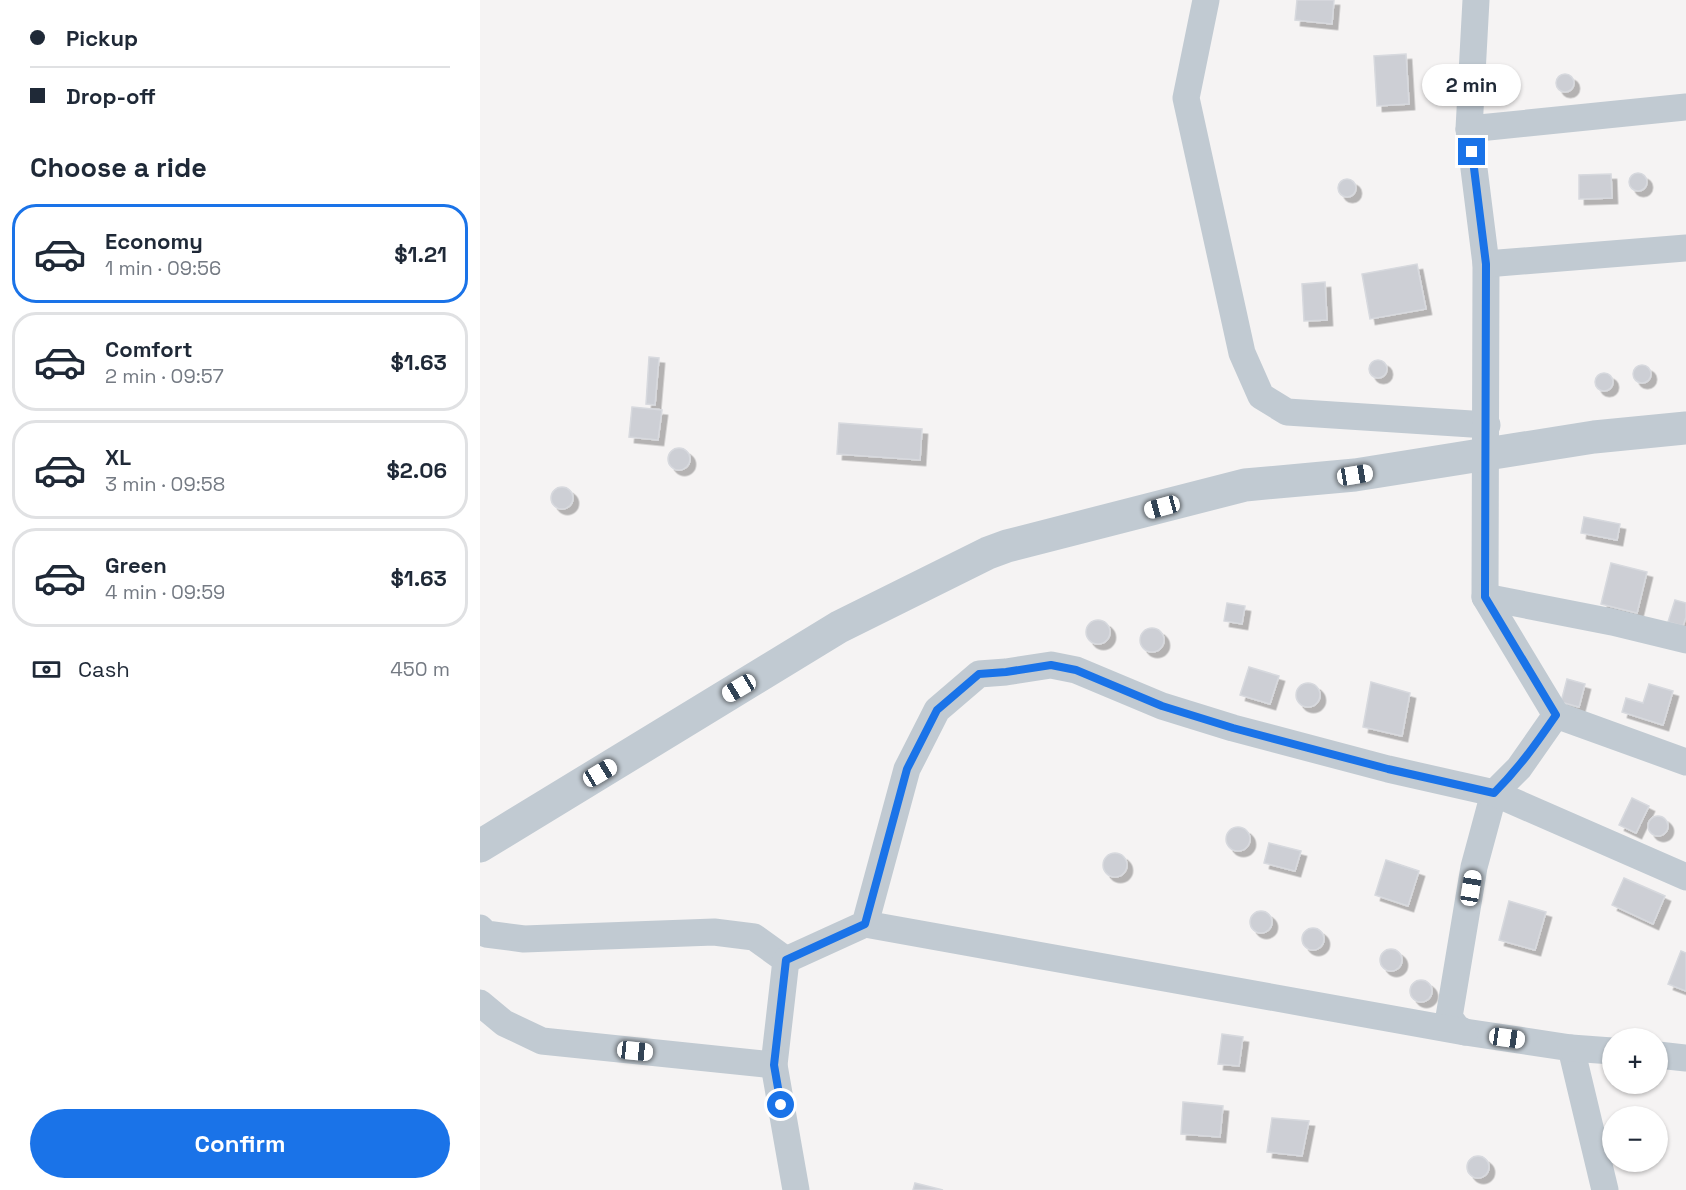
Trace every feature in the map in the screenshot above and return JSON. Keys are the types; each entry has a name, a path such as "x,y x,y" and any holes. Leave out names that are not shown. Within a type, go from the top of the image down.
{"street":[{"path":"1206,0 1186,98 1242,353 1260,396 1287,412 1487,440 1594,437 1686,428"},
{"path":"1476,0 1469,129 1486,264 1485,597 1556,715 1686,762"},
{"path":"1469,129 1686,107"},
{"path":"1486,264 1686,248"},
{"path":"480,846 839,627 998,550 1245,485 1355,475 1487,440"},
{"path":"1485,597 1612,622 1686,640"},
{"path":"865,924 907,769 937,710 979,674 1051,665 1076,670 1162,706 1233,728 1388,769 1494,793 1686,877"},
{"path":"1465,1032 1456,1028 1449,1017 1474,867 1494,793 1519,768 1556,715"},
{"path":"786,960 865,924 1465,1032 1571,1048 1602,1050"},
{"path":"480,928 486,934 524,939 714,932 754,938 786,960"},
{"path":"786,960 774,1065 796,1190"},
{"path":"480,1003 504,1023 542,1041 774,1065"},
{"path":"1571,1048 1605,1190"},
{"path":"1668,1056 1686,1058"}],"building":[{"path":"1297,0 1334,0 1332,24 1295,20"},
{"path":"1406,54 1409,104 1377,106 1374,56"},
{"path":"1565,74 1571,77 1574,83 1571,89 1565,92 1559,89 1556,83 1559,77"},
{"path":"1638,173 1644,176 1647,182 1644,188 1638,191 1632,188 1629,182 1632,176"},
{"path":"1611,174 1612,198 1579,199 1579,175"},
{"path":"1347,179 1353,182 1356,188 1353,194 1347,197 1341,194 1338,188 1341,182"},
{"path":"1417,264 1426,309 1370,319 1362,274"},
{"path":"1325,282 1327,320 1304,321 1302,284"},
{"path":"649,357 659,358 655,405 646,404"},
{"path":"1378,360 1384,363 1387,369 1384,375 1378,378 1372,375 1369,369 1372,363"},
{"path":"1642,365 1648,368 1651,374 1648,380 1642,383 1636,380 1633,374 1636,368"},
{"path":"1604,373 1610,376 1613,382 1610,388 1604,391 1598,388 1595,382 1598,376"},
{"path":"632,407 662,410 658,440 629,437"},
{"path":"839,423 922,429 920,460 837,454"},
{"path":"679,448 687,451 690,459 687,467 679,470 671,467 668,459 671,451"},
{"path":"562,487 570,490 573,498 570,506 562,509 554,506 551,498 554,490"},
{"path":"1584,517 1620,524 1617,540 1581,533"},
{"path":"1611,563 1647,572 1637,613 1601,604"},
{"path":"1675,600 1686,603 1686,617 1683,626 1668,622"},
{"path":"1227,603 1245,606 1242,624 1224,621"},
{"path":"1098,620 1107,623 1110,632 1107,641 1098,644 1089,641 1086,632 1089,623"},
{"path":"1152,628 1161,631 1164,640 1161,649 1152,652 1143,649 1140,640 1143,631"},
{"path":"1249,667 1279,676 1270,704 1240,695"},
{"path":"1567,679 1585,684 1579,707 1561,702"},
{"path":"1371,682 1410,693 1402,736 1363,727"},
{"path":"1308,683 1317,686 1320,695 1317,704 1308,707 1299,704 1296,695 1299,686"},
{"path":"1649,684 1673,691 1663,725 1622,712 1626,698 1643,703"},
{"path":"1632,798 1649,806 1636,833 1619,825"},
{"path":"1658,816 1665,819 1668,826 1665,833 1658,836 1651,833 1648,826 1651,819"},
{"path":"1238,827 1247,830 1250,839 1247,848 1238,851 1229,848 1226,839 1229,830"},
{"path":"1269,843 1301,851 1295,871 1264,863"},
{"path":"1115,853 1124,856 1127,865 1124,874 1115,877 1106,874 1103,865 1106,856"},
{"path":"1386,860 1419,871 1408,906 1375,895"},
{"path":"1624,878 1665,896 1653,924 1612,905"},
{"path":"1509,901 1546,912 1535,950 1499,940"},
{"path":"1261,911 1269,914 1272,922 1269,930 1261,933 1253,930 1250,922 1253,914"},
{"path":"1313,928 1321,931 1324,939 1321,947 1313,950 1305,947 1302,939 1305,931"},
{"path":"1391,949 1399,952 1402,960 1399,968 1391,971 1383,968 1380,960 1383,952"},
{"path":"1681,951 1686,953 1686,991 1668,984"},
{"path":"1421,980 1429,983 1432,991 1429,999 1421,1002 1413,999 1410,991 1413,983"},
{"path":"1222,1034 1243,1037 1239,1066 1218,1064"},
{"path":"1183,1102 1223,1106 1220,1137 1181,1134"},
{"path":"1272,1118 1309,1121 1302,1156 1267,1152"},
{"path":"1478,1156 1488,1163 1489,1167 1482,1177 1478,1178 1468,1171 1467,1167 1474,1157"},
{"path":"915,1183 943,1190 913,1190"}],"route":[{"path":"781,1105 774,1065 786,960 865,924 907,769 937,710 979,674 1051,665 1076,670 1162,706 1233,728 1388,769 1494,793 1519,768 1536,745 1556,715 1485,597 1486,264 1472,152"}]}
